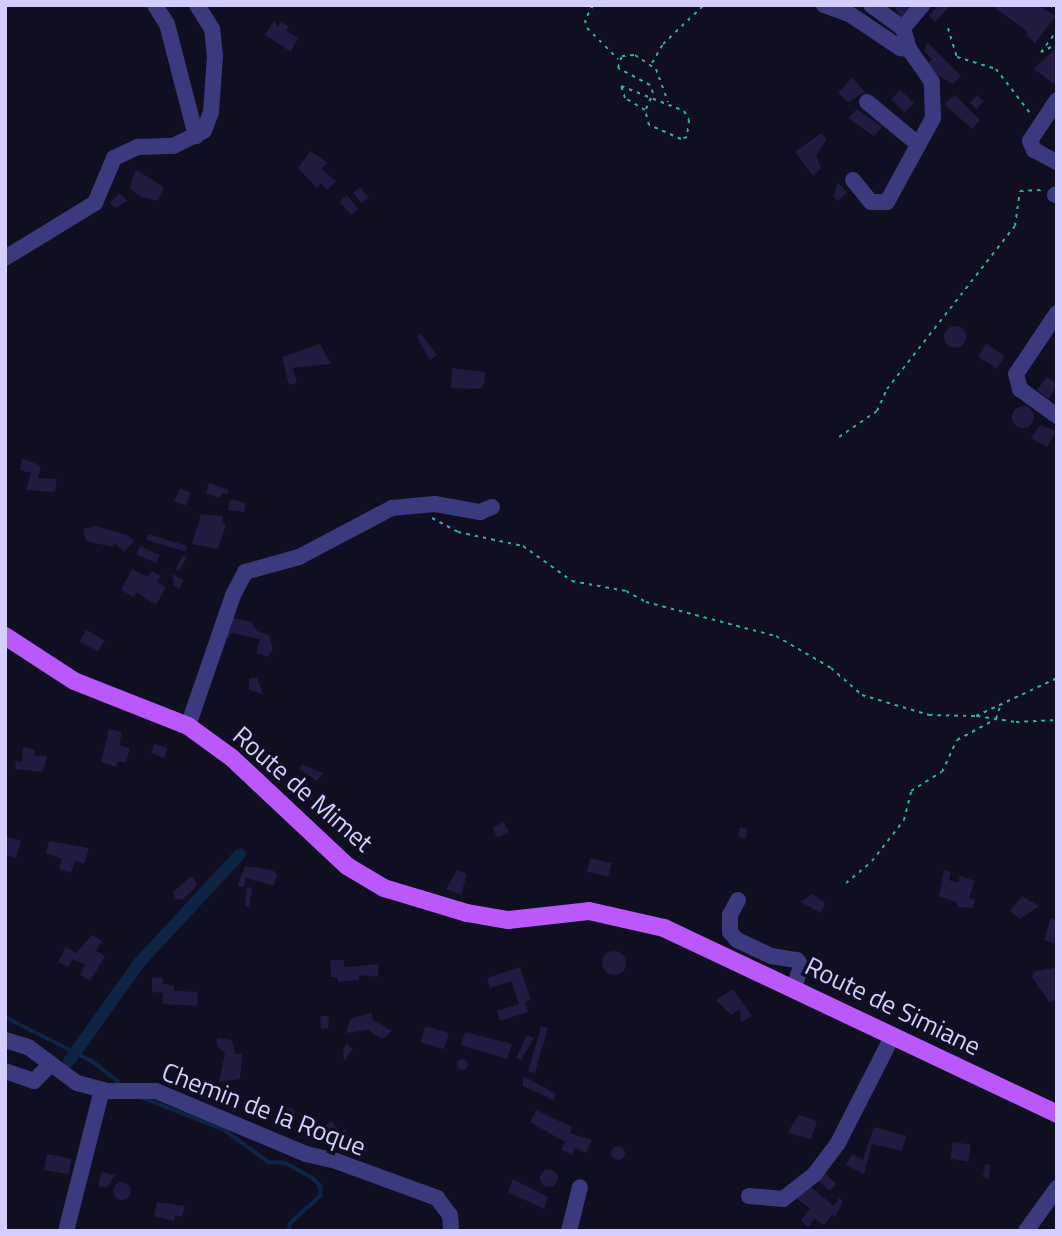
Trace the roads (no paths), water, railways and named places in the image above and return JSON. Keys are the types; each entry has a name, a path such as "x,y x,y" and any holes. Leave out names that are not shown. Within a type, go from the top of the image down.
{"main road":[{"name":"Route de Mimet","path":"5,636 74,681 188,726 232,758 347,866 384,888 467,913 508,920 589,911 627,916 706,944"},
{"name":"Route de Simiane","path":"706,944 1057,1117"}],"street":[{"path":"155,5 167,24 196,136"},
{"path":"5,258 95,203 114,158 138,147 173,146 204,131 211,112 215,56 212,29 197,5"},
{"path":"824,5 909,49"},
{"path":"853,180 871,202 887,202 933,118 935,94 909,49 903,28 871,5"},
{"path":"903,28 922,5"},
{"path":"1057,100 1030,136 1034,150 1057,162"},
{"path":"867,102 919,145"},
{"path":"1057,313 1016,374 1020,389 1057,415"},
{"path":"188,726 233,595 245,572 299,557 369,517 413,504 481,512 492,507"},
{"path":"738,900 730,915 730,932 737,940 771,956 797,960 801,966 794,987"},
{"path":"749,1196 783,1199 814,1175 838,1143 893,1035"},
{"name":"Chemin de la Roque","path":"5,1040 27,1048 49,1066 102,1090 156,1091 306,1154 336,1161 437,1198 450,1215 451,1231"},
{"path":"5,1071 34,1081 49,1066"},
{"path":"66,1231 102,1090"},
{"path":"569,1231 580,1187"},
{"path":"1026,1231 1057,1188"}],"waterway":[{"path":"69,1061 140,962 240,854"},
{"path":"5,1017 92,1061 119,1082"},
{"path":"143,1098 223,1129 269,1162 286,1163 313,1178 321,1187 321,1196 291,1223 289,1231"}]}
